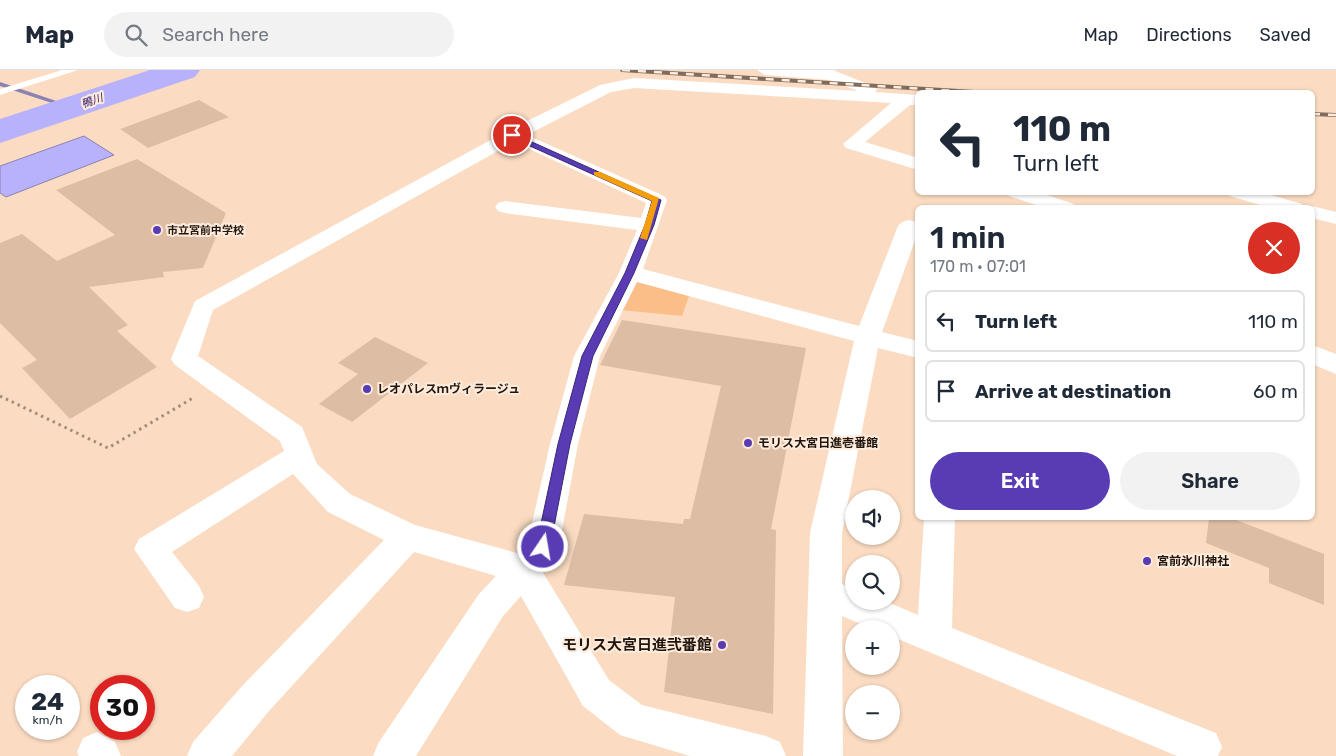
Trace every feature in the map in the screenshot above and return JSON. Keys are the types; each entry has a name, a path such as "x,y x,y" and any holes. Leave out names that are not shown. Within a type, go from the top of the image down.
{"street":[{"path":"765,70 830,72 887,98"},
{"path":"766,756 633,722 596,693 523,569 408,537 339,503 305,470 292,434 217,384 184,359 203,306 512,135 606,88 634,82 912,100"},
{"path":"912,100 852,144 915,163"},
{"path":"393,756 492,605 543,547 564,444 587,356 630,273 649,225 656,200 512,135"},
{"path":"1247,195 1284,205"},
{"path":"1041,196 1060,205"},
{"path":"505,207 649,225"},
{"path":"1315,213 1336,218"},
{"path":"823,756 826,533 867,338 909,226"},
{"path":"630,273 867,338 915,349"},
{"path":"1315,354 1336,364"},
{"path":"187,597 150,549 300,455"},
{"path":"934,638 940,520"},
{"path":"207,756 256,698 408,537"},
{"path":"825,593 1209,753"}],"lane":[{"path":"0,92 72,70"}],"path":[{"path":"0,396 108,448 217,384"}],"shaded area":[{"path":"84,136 114,155 6,197 0,193 0,166"},
{"path":"637,280 689,296 682,316 621,310"}],"building":[{"path":"199,100 229,117 148,148 120,129"},
{"path":"137,159 226,213 203,268 163,272 164,277 89,287 128,325 117,331 157,367 70,419 22,368 37,360 0,323 0,243 22,234 57,261 115,235 56,190"},
{"path":"622,320 806,348 771,529 776,530 773,714 664,692 675,597 564,585 584,514 683,524 684,519 690,519 721,386 600,365"},
{"name":"レオパレスｍヴィラージュ","path":"375,337 428,363 352,422 319,404 358,374 338,363"},
{"path":"1209,520 1236,520 1324,554 1324,605 1269,583 1269,568 1206,543"}],"waterway":[{"name":"鴨川","path":"0,132 183,70"},
{"path":"0,84 72,108"}],"railway":[{"path":"622,70 942,90"},
{"path":"1315,114 1336,115"}],"slow traffic":[{"path":"597,173 656,200 644,238"}],"place":[{"name":"市立宮前中学校","path":"157,230"},
{"name":"レオパレスｍヴィラージュ","path":"367,389"},
{"name":"モリス大宮日進壱番館","path":"748,443"},
{"name":"宮前氷川神社","path":"1147,561"},
{"name":"モリス大宮日進弐番館","path":"722,645"}],"route":[{"path":"512,135 656,200 649,225 630,273 587,356 564,444 543,547"}]}
